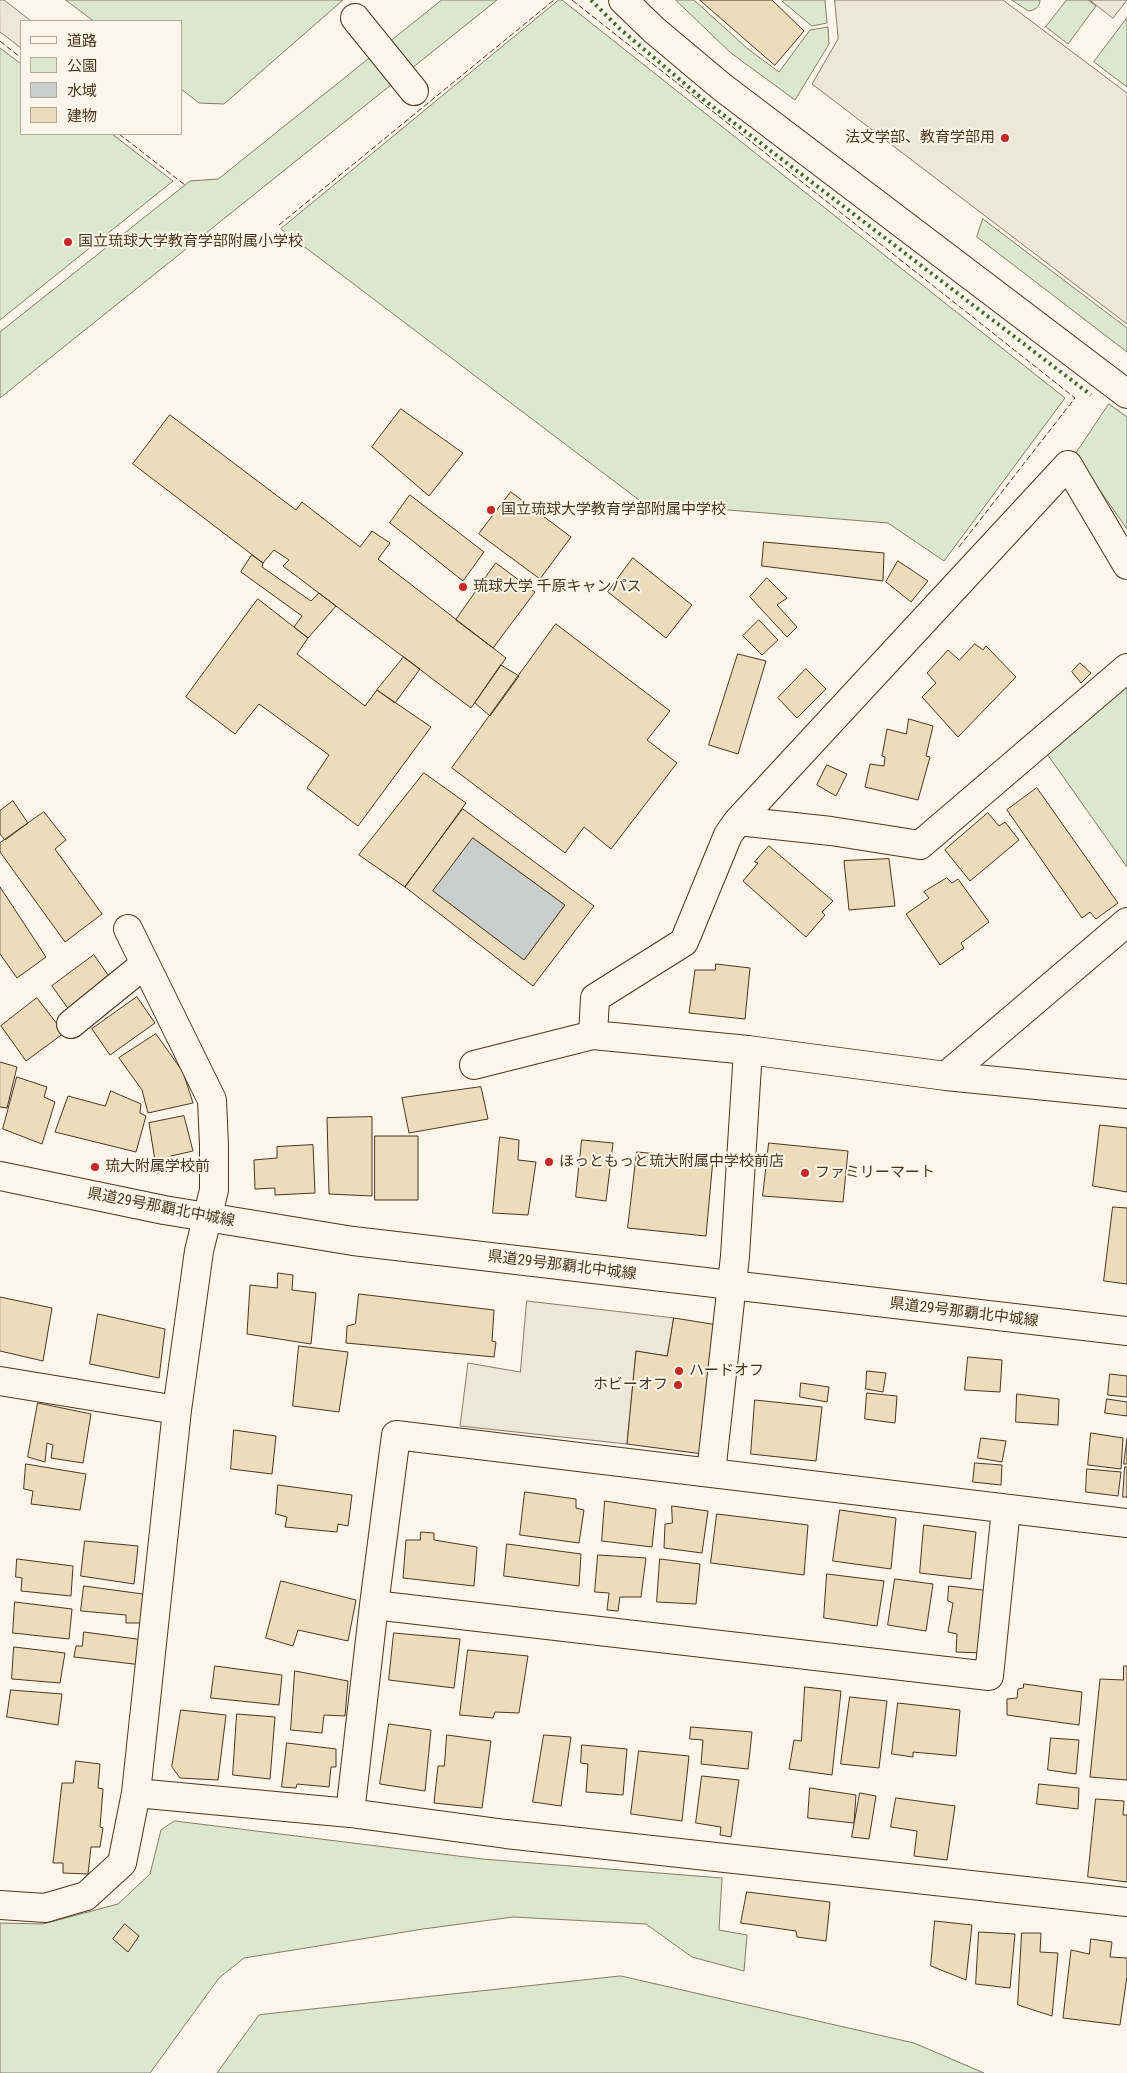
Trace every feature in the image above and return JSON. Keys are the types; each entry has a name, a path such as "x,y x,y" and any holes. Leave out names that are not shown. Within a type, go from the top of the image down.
{"street":[{"path":"623,0 654,30 722,87 1127,394"},
{"path":"355,18 414,91"},
{"path":"593,1035 595,998 684,942 728,835 738,821 1068,465 1127,565"},
{"path":"738,821 831,831 920,845 1127,668"},
{"path":"946,1076 1127,922"},
{"path":"0,1905 45,1908 86,1896 122,1863 136,1793 177,1410 199,1251 214,1190 212,1100 128,929"},
{"path":"71,1024 145,964"},
{"path":"474,1065 593,1035 748,1050 946,1076 1127,1094"},
{"path":"711,1473 732,1286 748,1050"},
{"name":"県道29号那覇北中城線","path":"0,1176 206,1218 353,1241 1127,1332"},
{"path":"0,1382 177,1410"},
{"path":"350,1813 396,1435 1127,1523"},
{"path":"374,1605 990,1676 1006,1509"},
{"path":"136,1793 350,1813 506,1834 1127,1902"}],"green space":[{"path":"66,0 343,0 224,104 199,103 182,90 182,20 93,20"},
{"path":"442,0 497,0 0,398 0,332 190,181 218,179"},
{"path":"559,0 562,0 1065,398 944,561 888,523 643,503 281,229"},
{"path":"676,0 694,0 748,49 779,72 810,30 828,27 829,44 795,100 731,53"},
{"path":"784,0 825,0 827,23 812,26 783,2"},
{"path":"1012,0 1040,0 1037,8 1029,11"},
{"path":"1067,0 1088,0 1096,6 1068,44 1046,27"},
{"path":"1127,18 1127,87 1094,62"},
{"path":"0,48 20,63 20,135 113,135 173,181 0,320"},
{"path":"983,219 1127,328 1127,352 977,237"},
{"path":"1109,404 1127,417 1127,529 1075,455"},
{"path":"1127,667 1127,867 1040,744"},
{"path":"175,1821 482,1859 722,1878 719,1930 747,1935 744,1971 692,1957 646,1924 513,1917 423,1929 244,1958 219,1978 150,2073 0,2073 0,1923 43,1924 118,1904 150,1874 161,1830"},
{"path":"621,1976 914,2043 984,2073 217,2073 259,2015"}],"shaded area":[{"path":"0,0 4,0 30,20 20,20 20,47 0,32"},
{"name":"法文学部、教育学部用","path":"835,0 1003,0 1127,93 1127,324 812,84 838,39"},
{"path":"1090,0 1127,0 1113,18"},
{"path":"527,1301 674,1318 667,1356 636,1351 627,1444 460,1426 468,1363 520,1372"}],"water":[{"path":"473,838 565,905 524,960 433,891"}],"building":[{"path":"700,0 772,0 804,31 775,65"},
{"path":"401,409 463,453 429,496 372,447"},
{"path":"170,415 296,510 302,502 360,547 372,531 390,543 378,559 506,658 471,708 283,566 289,560 274,550 263,563 133,464"},
{"path":"511,492 571,537 540,579 479,534"},
{"path":"410,495 484,552 463,581 390,523"},
{"path":"764,542 884,553 883,581 762,566"},
{"path":"252,555 263,563 262,567 311,601 319,593 336,606 308,638 294,627 302,616 241,572"},
{"path":"633,558 692,605 666,638 608,592"},
{"path":"898,561 928,581 911,602 886,582"},
{"path":"496,563 535,592 493,648 456,620"},
{"path":"767,578 787,598 777,605 797,627 787,637 750,597"},
{"path":"258,599 308,638 297,654 365,706 377,690 431,727 358,826 307,788 329,755 259,704 235,734 186,697"},
{"path":"759,620 778,640 762,655 743,636"},
{"path":"556,624 670,711 647,740 677,763 611,849 584,827 565,853 452,768"},
{"path":"975,644 983,650 986,646 1016,677 958,737 922,697 936,683 927,673 948,650 959,660"},
{"path":"738,654 766,661 738,754 709,745"},
{"path":"404,657 420,669 395,703 377,690"},
{"path":"1080,663 1091,673 1081,683 1072,672"},
{"path":"501,665 519,676 490,716 475,703"},
{"path":"806,669 826,689 797,718 778,698"},
{"path":"909,719 933,726 926,756 930,757 918,800 865,787 870,764 884,766 885,757 882,756 887,729 906,734"},
{"path":"827,765 847,774 836,796 817,785"},
{"path":"424,773 466,803 405,887 359,855"},
{"path":"1037,788 1118,903 1096,919 1090,912 1082,918 1007,810"},
{"path":"13,801 28,823 5,840 0,834 0,811"},
{"path":"463,809 594,906 533,986 405,887","holes":["473,838 565,905 524,960 433,891"]},
{"path":"44,812 66,840 55,849 102,914 65,942 0,852 0,843"},
{"path":"988,813 999,826 1005,822 1019,840 970,881 945,850"},
{"path":"769,846 833,901 822,912 825,915 806,937 743,881 758,863 755,862"},
{"path":"889,859 895,906 849,910 844,861"},
{"path":"947,878 952,883 958,879 989,922 961,943 964,948 940,965 906,914 929,898 924,892"},
{"path":"0,887 46,957 17,978 0,954"},
{"path":"94,955 113,982 72,1014 52,986"},
{"path":"716,964 750,968 745,1019 689,1013 695,970 715,970"},
{"path":"137,997 155,1023 110,1055 92,1029"},
{"path":"37,998 64,1033 26,1061 1,1026"},
{"path":"156,1034 183,1072 193,1103 148,1113 142,1090 119,1058"},
{"path":"0,1062 17,1067 7,1108 0,1107"},
{"path":"17,1077 47,1087 44,1097 55,1102 42,1144 3,1129"},
{"path":"481,1087 488,1119 409,1133 402,1098"},
{"path":"111,1091 141,1104 140,1113 146,1116 136,1152 55,1132 68,1096 105,1106"},
{"path":"184,1116 193,1151 171,1156 175,1170 157,1173 149,1123"},
{"path":"372,1117 372,1196 329,1194 327,1118"},
{"path":"1100,1125 1127,1128 1127,1192 1093,1186"},
{"path":"375,1136 418,1136 418,1200 375,1200"},
{"path":"500,1137 519,1140 518,1160 536,1162 528,1215 493,1213"},
{"path":"582,1140 613,1143 606,1201 576,1197"},
{"name":"ファミリーマート","path":"769,1143 848,1151 843,1202 763,1196"},
{"path":"313,1145 315,1193 275,1195 275,1188 255,1189 254,1160 277,1158 277,1147"},
{"path":"637,1152 713,1159 706,1236 628,1228"},
{"path":"1113,1207 1127,1208 1127,1284 1104,1281"},
{"path":"278,1273 293,1275 292,1290 316,1293 311,1344 247,1334 250,1285 277,1288"},
{"path":"359,1294 494,1310 492,1341 496,1342 494,1357 346,1343 347,1326 355,1324"},
{"path":"0,1297 52,1308 43,1361 0,1351"},
{"path":"98,1314 165,1329 159,1378 90,1364"},
{"path":"674,1318 718,1325 703,1454 627,1444 636,1351 667,1356"},
{"path":"299,1346 348,1352 339,1412 293,1406"},
{"path":"968,1357 1002,1360 1000,1392 965,1390"},
{"path":"867,1371 886,1373 883,1392 866,1389"},
{"path":"1110,1374 1127,1376 1127,1397 1108,1395"},
{"path":"801,1383 829,1387 827,1402 800,1397"},
{"path":"867,1393 897,1396 895,1423 865,1419"},
{"path":"1017,1394 1059,1399 1058,1425 1016,1422"},
{"path":"1107,1399 1127,1402 1127,1416 1105,1413"},
{"path":"755,1400 822,1407 816,1461 751,1454"},
{"path":"38,1403 91,1414 83,1463 51,1458 53,1445 47,1443 45,1462 28,1457"},
{"path":"234,1430 276,1436 272,1474 231,1469"},
{"path":"1091,1433 1123,1438 1121,1469 1088,1465"},
{"path":"981,1438 1006,1441 1002,1462 978,1458"},
{"path":"1127,1439 1127,1464 1124,1464"},
{"path":"975,1463 1002,1465 1001,1485 973,1482"},
{"path":"26,1464 86,1474 80,1510 31,1504 33,1491 24,1489"},
{"path":"1125,1467 1127,1467 1127,1497 1123,1497"},
{"path":"1087,1469 1121,1472 1118,1496 1086,1492"},
{"path":"278,1485 352,1495 348,1526 338,1524 337,1532 285,1527 287,1517 276,1514"},
{"path":"525,1492 576,1499 576,1508 584,1510 579,1543 520,1535"},
{"path":"605,1501 656,1509 652,1547 602,1541"},
{"path":"672,1506 708,1511 702,1553 664,1548 665,1524 672,1523"},
{"path":"840,1510 896,1518 891,1569 833,1561"},
{"path":"717,1514 808,1525 804,1575 711,1563"},
{"path":"924,1525 976,1532 971,1579 920,1573"},
{"path":"421,1532 434,1533 434,1540 477,1547 474,1586 403,1578 406,1540 420,1540"},
{"path":"85,1541 138,1546 134,1584 81,1576"},
{"path":"507,1544 581,1554 579,1586 504,1576"},
{"path":"598,1555 646,1558 641,1597 620,1597 618,1611 607,1610 609,1593 595,1592"},
{"path":"17,1559 73,1566 71,1596 21,1591 22,1578 16,1577"},
{"path":"660,1559 700,1564 696,1604 657,1602"},
{"path":"827,1574 884,1581 877,1626 824,1618"},
{"path":"895,1579 933,1584 926,1631 888,1625"},
{"path":"281,1581 356,1600 348,1641 298,1630 293,1646 266,1638"},
{"path":"84,1586 150,1595 146,1623 126,1623 126,1615 81,1611"},
{"path":"949,1586 991,1591 984,1653 956,1652 957,1634 948,1632 953,1603 948,1601"},
{"path":"15,1602 72,1609 69,1639 13,1633"},
{"path":"84,1632 144,1640 142,1665 74,1657 76,1646 82,1646"},
{"path":"394,1633 460,1639 454,1688 389,1680"},
{"path":"14,1647 65,1653 60,1683 12,1679"},
{"path":"468,1650 528,1656 519,1713 495,1712 493,1718 460,1715"},
{"path":"215,1666 282,1675 279,1705 211,1698"},
{"path":"1124,1666 1127,1666 1127,1780 1090,1777 1100,1679 1123,1680"},
{"path":"295,1671 348,1681 345,1716 324,1715 322,1733 291,1730"},
{"path":"1024,1684 1082,1692 1079,1725 1007,1715 1007,1699 1017,1698 1018,1689 1023,1688"},
{"path":"805,1687 841,1691 832,1775 789,1769 794,1740 801,1741"},
{"path":"11,1690 62,1694 58,1725 7,1717"},
{"path":"850,1697 887,1701 879,1768 841,1764"},
{"path":"898,1703 960,1710 956,1756 913,1752 913,1757 892,1754"},
{"path":"181,1710 226,1715 218,1780 180,1778 172,1767"},
{"path":"237,1714 275,1717 270,1779 233,1775"},
{"path":"389,1724 431,1730 425,1791 380,1784"},
{"path":"691,1727 752,1732 748,1769 701,1764 703,1740 690,1739"},
{"path":"447,1735 491,1741 482,1808 434,1803 438,1766 444,1766"},
{"path":"544,1735 571,1737 561,1806 533,1802"},
{"path":"1051,1738 1079,1740 1076,1774 1048,1770"},
{"path":"287,1743 336,1749 336,1767 331,1767 329,1787 297,1784 296,1788 282,1787"},
{"path":"582,1745 627,1749 623,1795 586,1792 588,1764 581,1763"},
{"path":"639,1751 689,1756 682,1821 631,1814"},
{"path":"76,1761 100,1764 98,1788 103,1789 100,1827 103,1828 100,1847 91,1847 88,1874 63,1873 63,1863 53,1863 62,1783 73,1783"},
{"path":"702,1776 739,1780 731,1837 720,1835 721,1827 696,1823"},
{"path":"1039,1784 1079,1788 1078,1809 1037,1804"},
{"path":"810,1788 856,1795 854,1823 808,1818"},
{"path":"860,1793 876,1796 869,1839 852,1837"},
{"path":"896,1798 955,1806 947,1860 914,1856 917,1831 891,1827"},
{"path":"1096,1799 1124,1801 1123,1815 1127,1815 1127,1882 1088,1877"},
{"path":"747,1892 830,1902 826,1941 797,1937 796,1931 741,1923"},
{"path":"935,1921 972,1925 966,1980 931,1966"},
{"path":"125,1924 139,1936 128,1952 113,1939"},
{"path":"979,1932 1015,1934 1010,1988 976,1984"},
{"path":"1022,1933 1041,1933 1040,1952 1058,1953 1052,2016 1018,2005"},
{"path":"1091,1939 1112,1942 1110,1957 1127,1958 1127,1976 1120,2025 1063,2018 1071,1950 1089,1954"}],"hedge":[{"path":"591,0 620,29 704,100 1091,395"}],"fence":[{"path":"279,225 554,0"},
{"path":"572,0 1075,398 959,547"},
{"path":"0,41 20,57"},
{"path":"120,135 185,185"}],"place":[{"name":"法文学部、教育学部用","path":"1005,138"},
{"name":"国立琉球大学教育学部附属小学校","path":"68,242"},
{"name":"国立琉球大学教育学部附属中学校","path":"491,510"},
{"name":"琉球大学 千原キャンパス","path":"463,587"},
{"name":"ほっともっと琉大附属中学校前店","path":"549,1162"},
{"name":"琉大附属学校前","path":"95,1167"},
{"name":"ファミリーマート","path":"805,1173"},
{"name":"ハードオフ","path":"679,1371"},
{"name":"ホビーオフ","path":"678,1385"}]}
